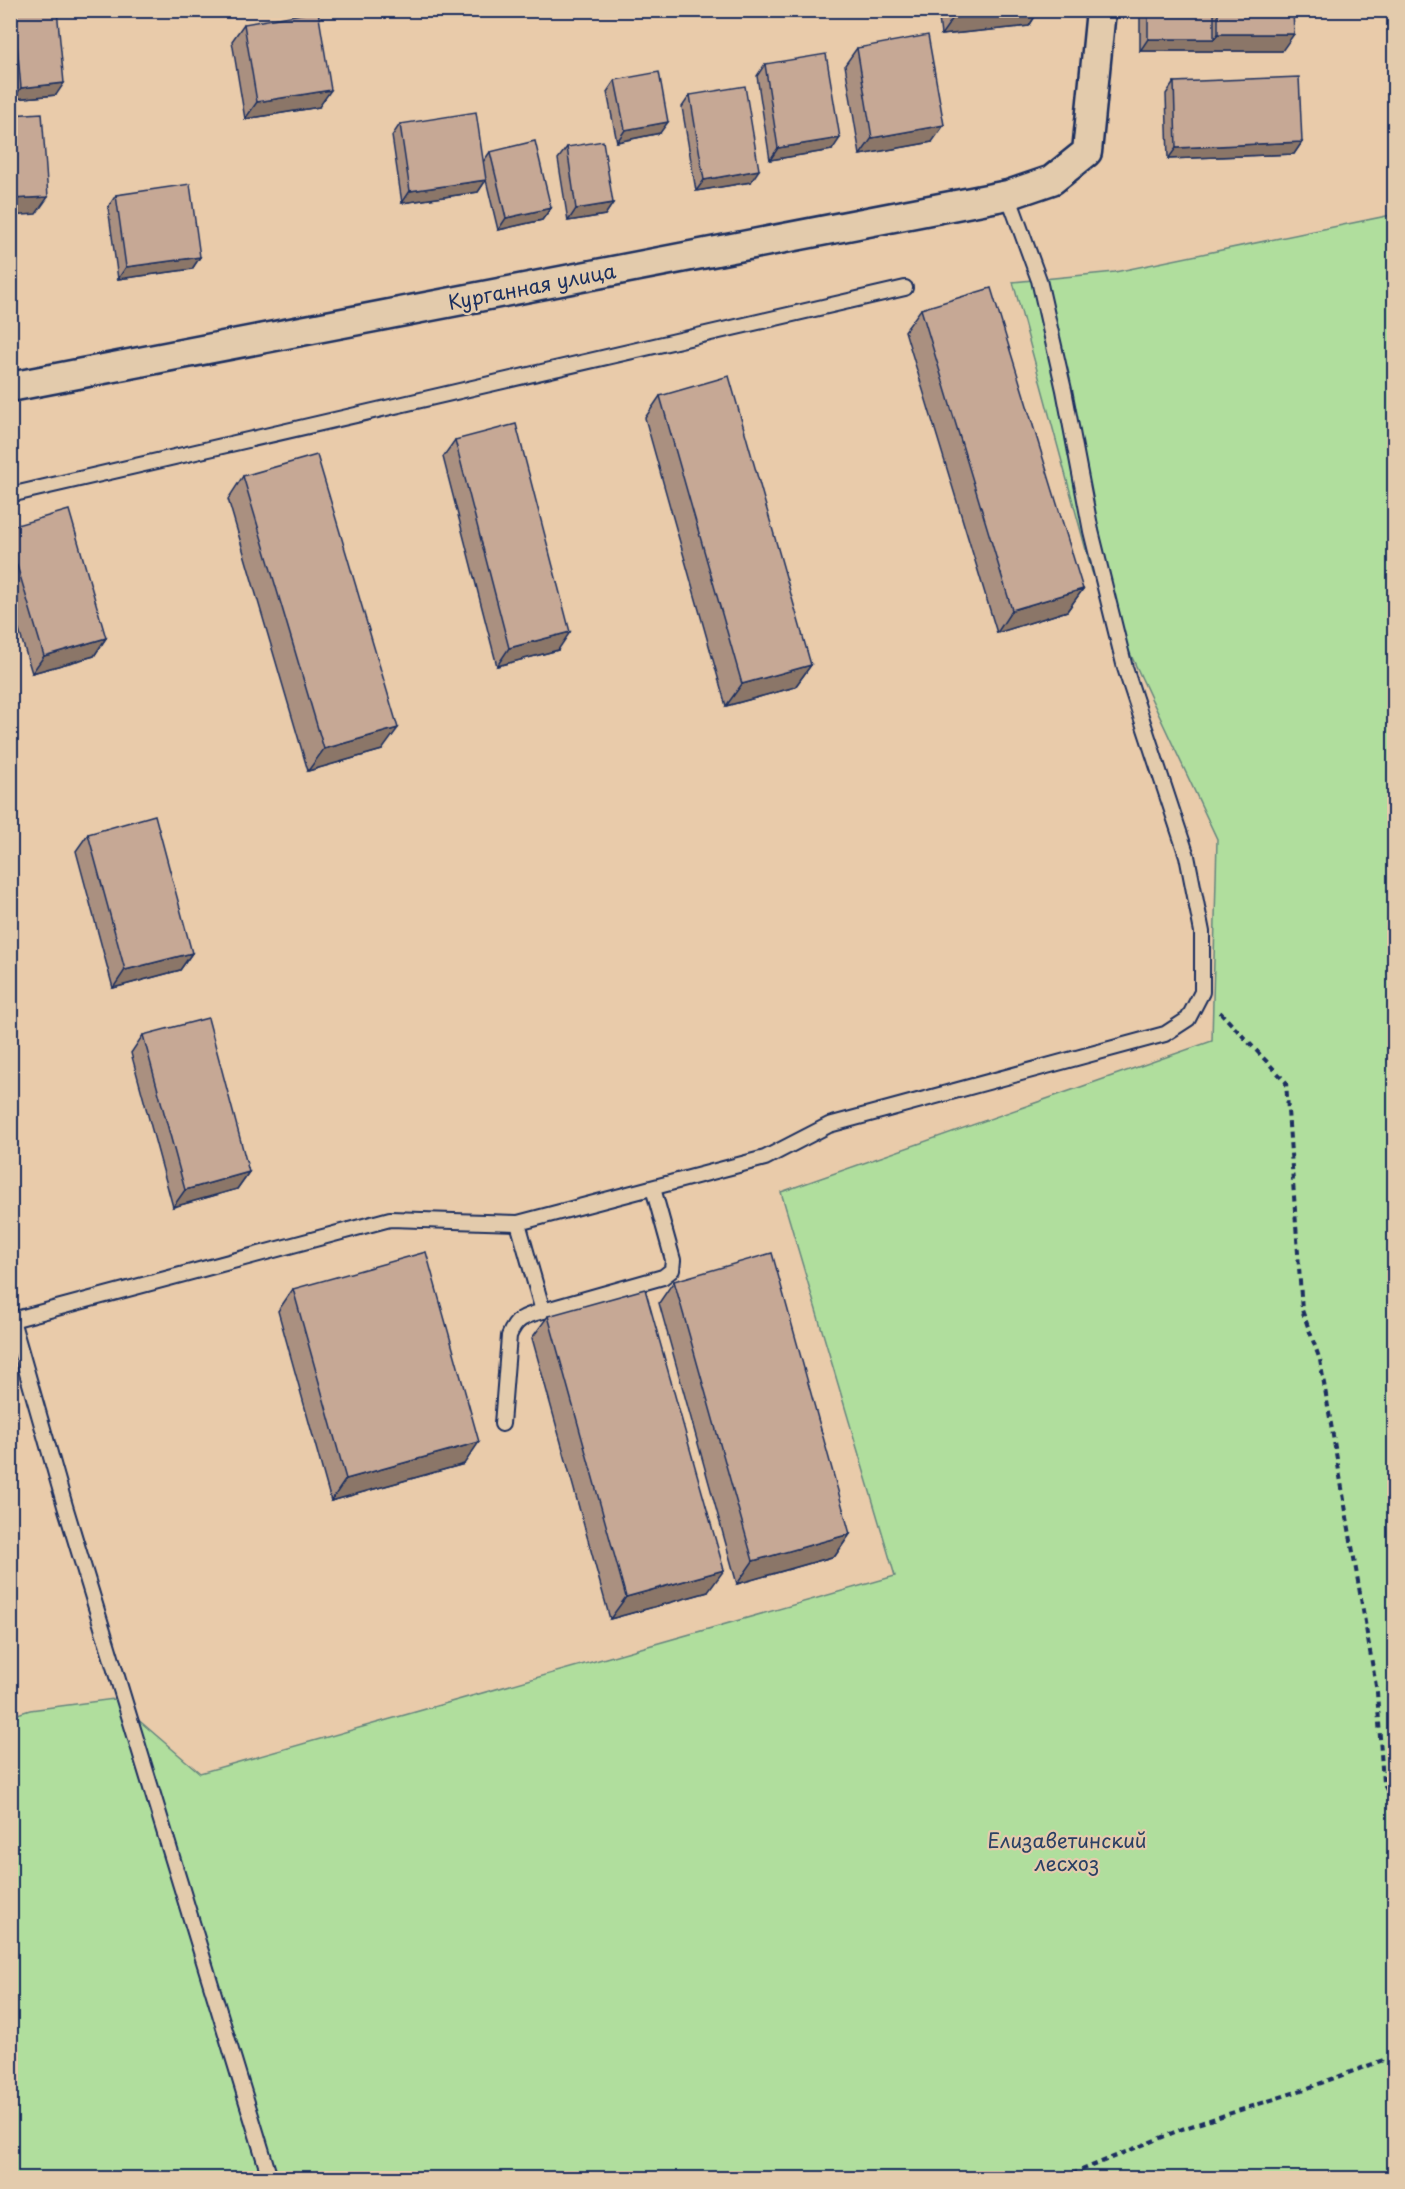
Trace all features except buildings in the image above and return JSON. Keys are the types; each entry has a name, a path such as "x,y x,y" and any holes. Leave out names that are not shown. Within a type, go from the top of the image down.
{"street":[{"name":"Курганная улица","path":"10,387 1008,195 1052,180 1087,152 1101,10"}],"lane":[{"path":"270,2178 65,1506 11,1316 390,1219 518,1222 653,1188 765,1158 829,1125 1165,1034 1188,1019 1202,992 1202,932 1186,856 1125,668 1091,531 1064,390 1039,280 1008,195"},
{"path":"10,495 905,288"},
{"path":"502,1424 509,1336 514,1324 526,1316 543,1311 638,1291 672,1270 673,1260 653,1188"},
{"path":"518,1222 543,1311"}],"path":[{"path":"1202,992 1286,1082 1302,1310 1320,1360 1377,1692 1383,1783 1395,1802"},
{"path":"1062,2178 1182,2129 1305,2089 1395,2056"}],"green space":[{"name":"Елизаветинский лесхоз","path":"1394,203 1394,2178 11,2178 11,1716 30,1710 114,1699 200,1773 895,1576 781,1192 1212,1041 1217,839 1092,572 1013,282 1115,272 1391,215"}]}
